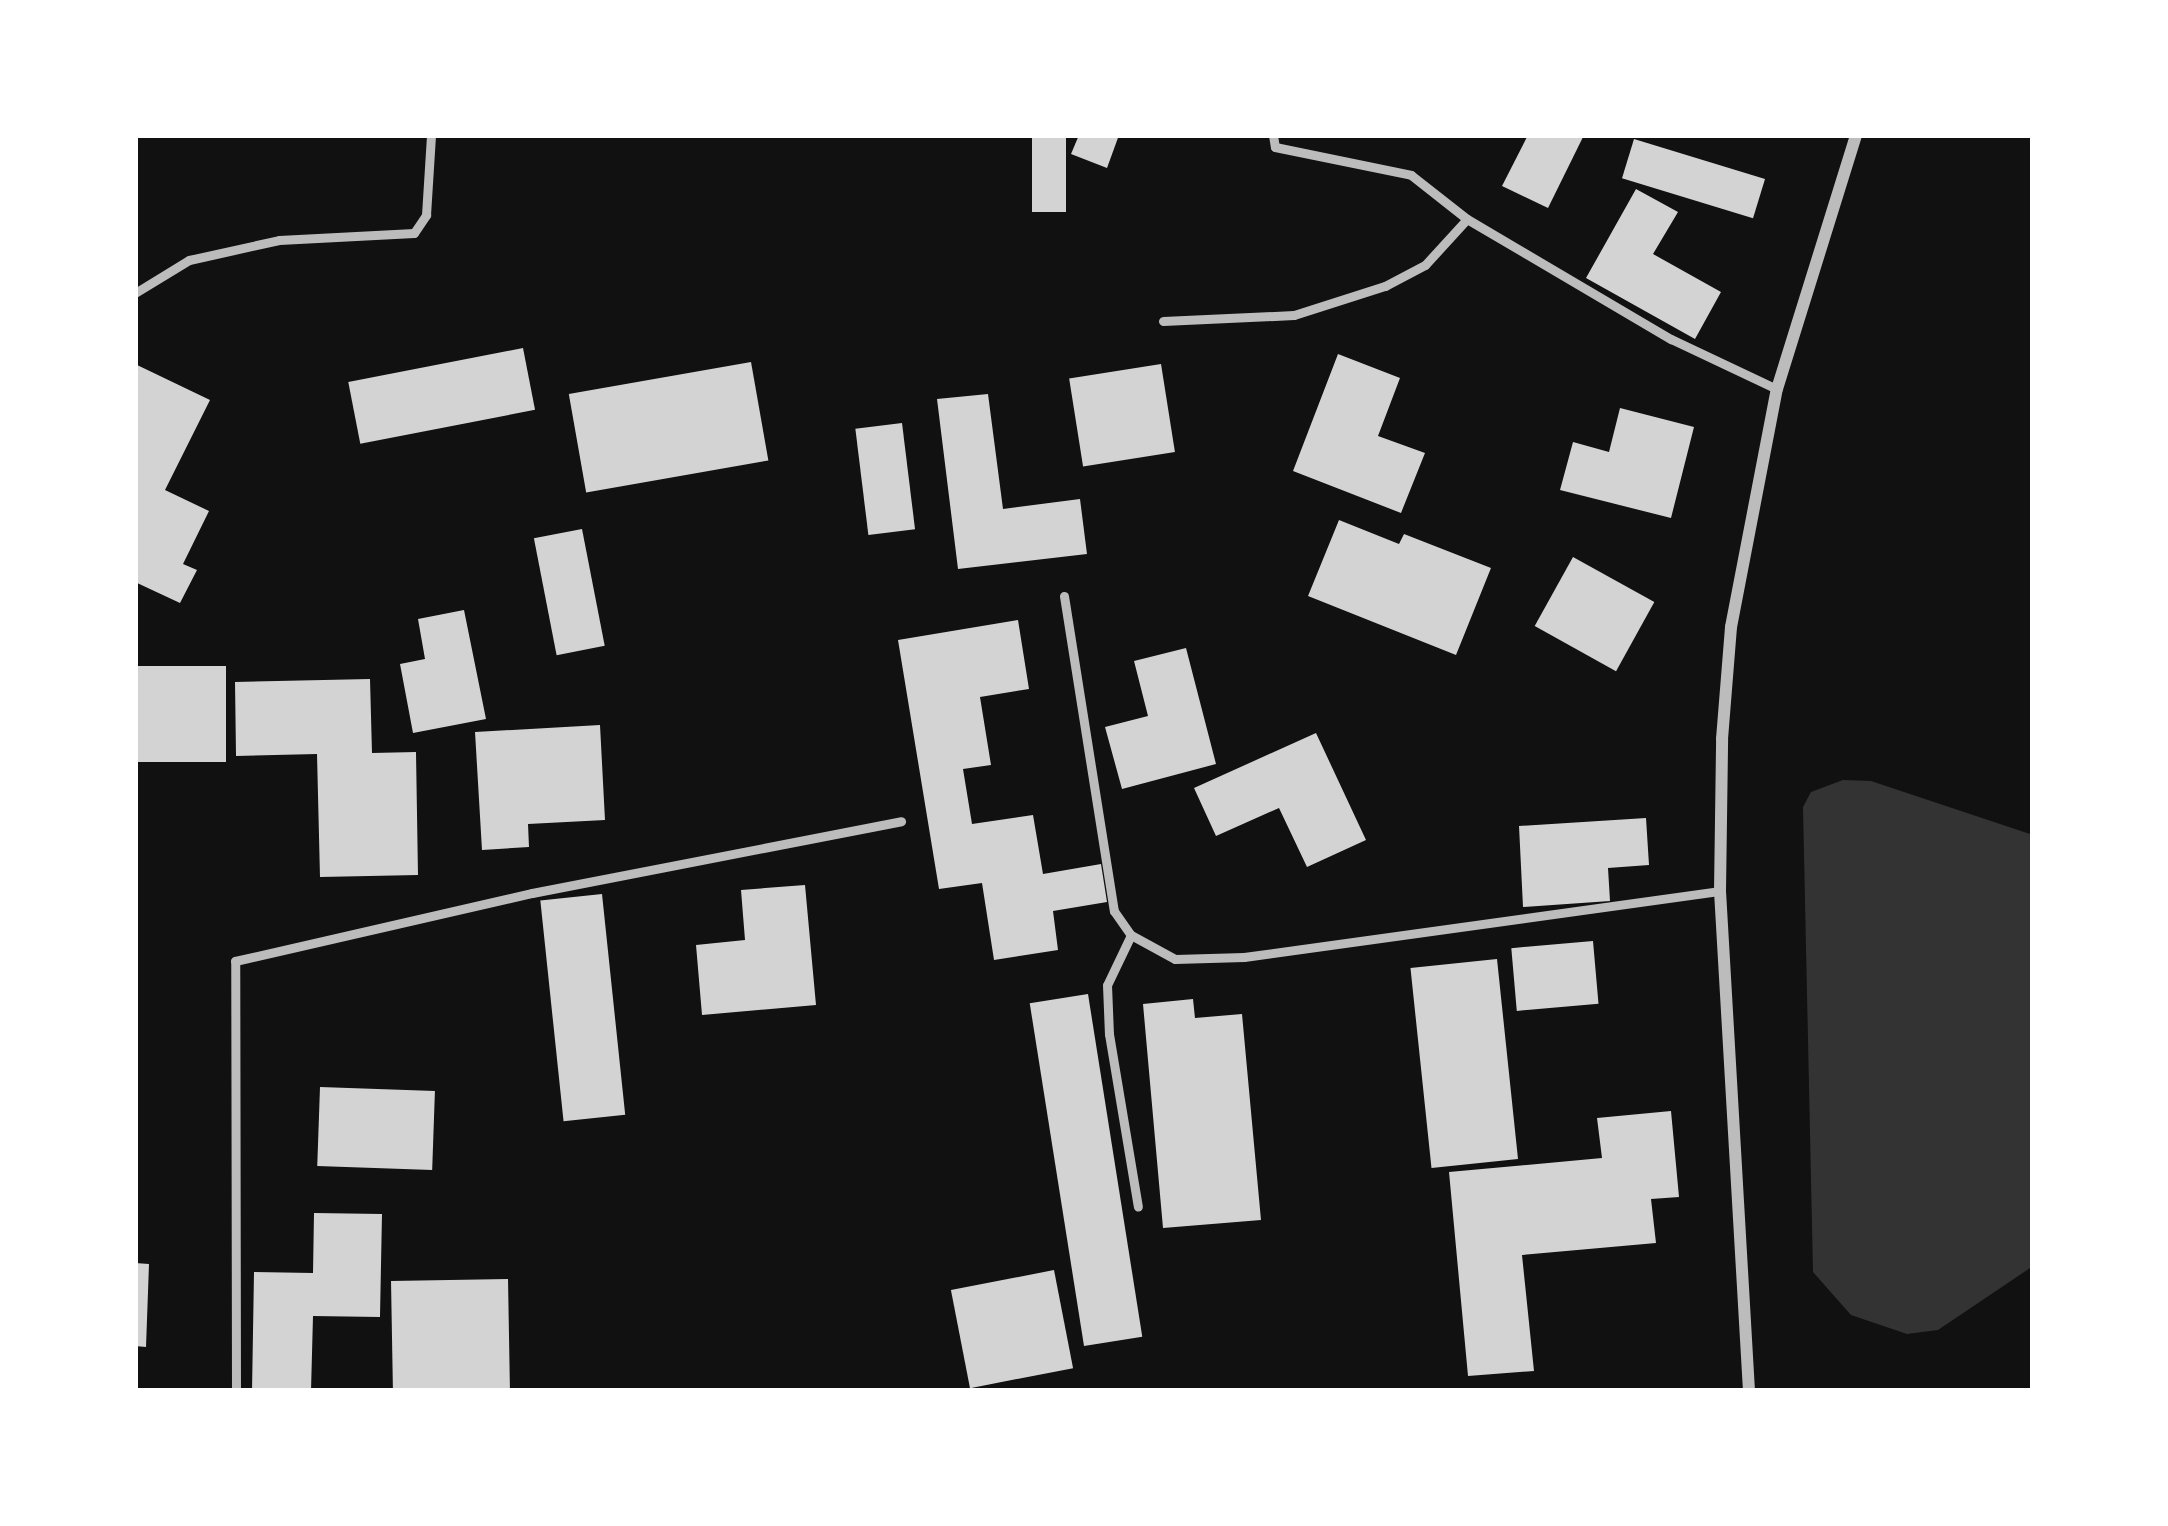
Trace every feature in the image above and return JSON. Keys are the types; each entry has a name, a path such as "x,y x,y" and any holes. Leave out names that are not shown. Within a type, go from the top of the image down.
{"street":[{"path":"1738,1391 1750,1391 1720,891 1722,739 1731,627 1777,389 1856,135"}],"lane":[{"path":"135,293 189,260 279,240 414,233 426,215 430,135"},
{"path":"1273,135 1275,147 1411,176 1467,219 1671,339 1777,389"},
{"path":"1163,320 1294,315 1384,286 1425,265 1467,219"},
{"path":"1064,596 1114,911 1132,935 1175,959 1244,957 1720,891"},
{"path":"236,1391 235,961 532,893 901,821"},
{"path":"1132,935 1107,985 1109,1034 1138,1207"}],"shaded area":[{"path":"1843,780 1871,781 2033,835 2033,1266 1938,1330 1907,1334 1851,1315 1813,1272 1803,807 1811,792"}],"building":[{"path":"1032,135 1066,135 1066,212 1032,212"},
{"path":"1079,135 1119,135 1107,168 1071,154"},
{"path":"1528,135 1584,135 1548,208 1502,186"},
{"path":"1634,139 1765,179 1753,218 1622,178"},
{"path":"1636,189 1678,212 1653,254 1721,292 1695,339 1586,278"},
{"path":"523,348 535,410 360,444 348,382"},
{"path":"1338,354 1400,378 1378,436 1425,453 1401,513 1293,471"},
{"path":"751,362 768,460 586,493 569,394"},
{"path":"135,364 210,400 165,490 209,511 183,564 197,570 180,603 135,582"},
{"path":"1161,364 1175,452 1083,466 1069,379"},
{"path":"988,394 1003,509 1080,499 1087,554 958,569 937,399"},
{"path":"1620,408 1694,427 1671,518 1560,490 1573,442 1609,452"},
{"path":"902,423 915,529 868,535 855,429"},
{"path":"1339,520 1399,544 1404,534 1491,568 1456,655 1308,596"},
{"path":"582,529 605,646 557,655 534,538"},
{"path":"1573,557 1654,602 1616,671 1535,626"},
{"path":"464,610 486,719 413,733 400,664 425,659 418,619"},
{"path":"1018,620 1029,689 980,697 991,765 963,769 972,824 1033,815 1043,874 1101,864 1107,902 1053,911 1058,950 994,960 982,883 939,889 898,640"},
{"path":"1186,648 1216,764 1122,789 1105,727 1148,716 1134,661"},
{"path":"135,666 226,666 226,762 135,762"},
{"path":"370,679 372,753 416,752 418,875 320,877 317,754 236,756 235,682"},
{"path":"600,725 605,820 528,824 529,847 482,850 475,732"},
{"path":"1316,733 1366,840 1307,867 1279,808 1216,836 1194,788"},
{"path":"1646,818 1649,865 1608,868 1610,901 1523,907 1519,826"},
{"path":"805,885 816,1005 702,1015 696,945 745,940 741,890"},
{"path":"602,894 625,1115 564,1121 540,900"},
{"path":"1593,941 1598,1004 1517,1011 1511,948"},
{"path":"1497,959 1518,1159 1431,1168 1410,968"},
{"path":"1088,994 1142,1337 1084,1346 1030,1003"},
{"path":"1193,999 1195,1018 1242,1014 1261,1220 1163,1228 1143,1004"},
{"path":"320,1087 435,1091 432,1170 317,1166"},
{"path":"1671,1111 1679,1197 1651,1199 1656,1243 1522,1255 1534,1371 1468,1376 1449,1172 1602,1158 1597,1118"},
{"path":"314,1213 382,1214 380,1317 313,1316 311,1391 252,1391 254,1272 313,1273"},
{"path":"135,1263 149,1264 146,1347 135,1346"},
{"path":"1054,1270 1073,1368 970,1388 951,1290"},
{"path":"508,1279 510,1391 393,1391 391,1281"}]}
